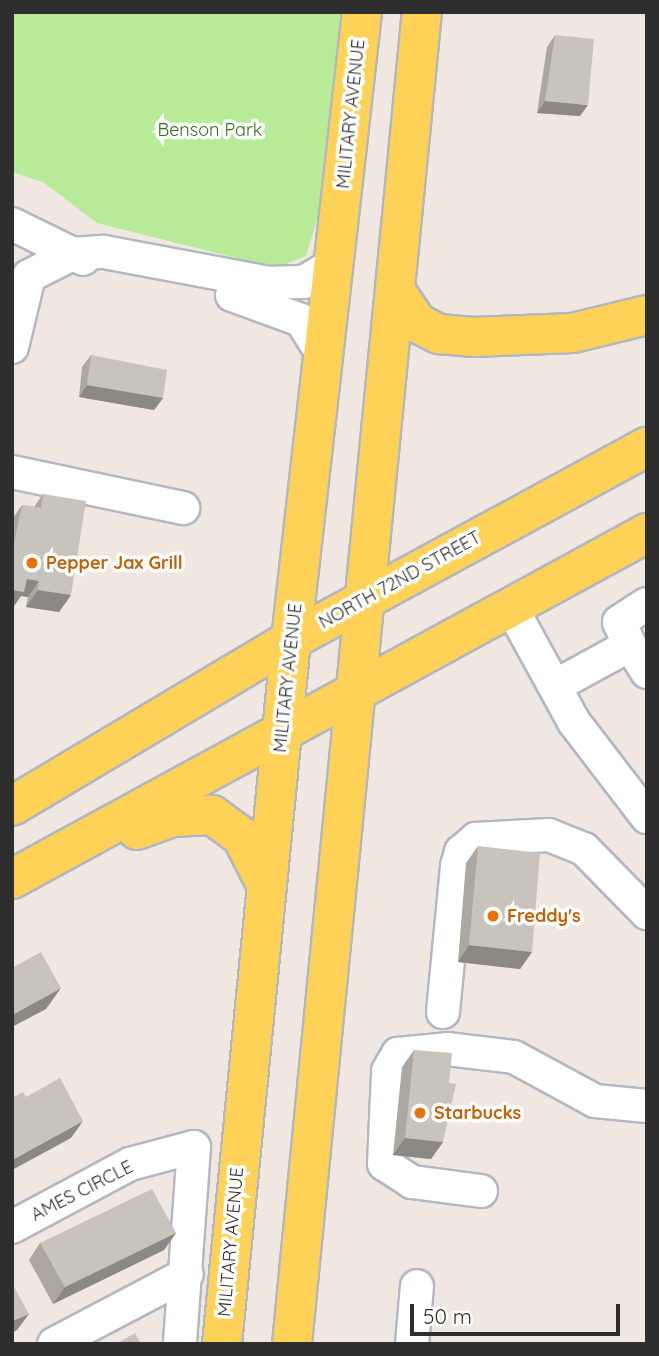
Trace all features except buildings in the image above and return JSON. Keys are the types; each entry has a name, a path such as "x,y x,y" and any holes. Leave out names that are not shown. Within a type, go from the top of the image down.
{"main road":[{"name":"MILITARY AVENUE","path":"222,1344 290,640 362,12"},
{"path":"292,1344 422,12"},
{"path":"396,290 417,323 439,334 474,337 573,333 647,315"},
{"name":"NORTH 72ND STREET","path":"12,806 290,640 647,447"},
{"path":"12,879 647,533"},
{"path":"48,859 173,817 212,815 242,837 267,886"}],"street":[{"path":"15,228 110,269 270,304 301,320 323,355"},
{"path":"12,347 29,276 15,228"},
{"path":"29,276 72,254 104,253 269,284 303,282 334,264"},
{"path":"12,471 183,508"},
{"path":"647,604 619,622 647,672"},
{"path":"511,607 594,754 647,817"},
{"path":"555,686 630,645"},
{"path":"437,1007 457,866 467,843 512,833 549,835 584,849 647,913"},
{"path":"481,1191 412,1182 384,1164 388,1071 398,1054 447,1049 514,1057 595,1101 647,1106"},
{"name":"AMES CIRCLE","path":"12,1227 130,1164 194,1147 187,1274"},
{"path":"54,1344 187,1274"},
{"path":"180,1344 187,1274"},
{"path":"412,1344 418,1286"}],"green space":[{"name":"Benson Park","path":"12,12 345,12 319,214 306,256 276,268 97,223 43,182 12,172"}],"place":[{"name":"Pepper Jax Grill","path":"32,563"},
{"name":"Freddy's","path":"493,916"},
{"name":"Starbucks","path":"420,1113"}]}
